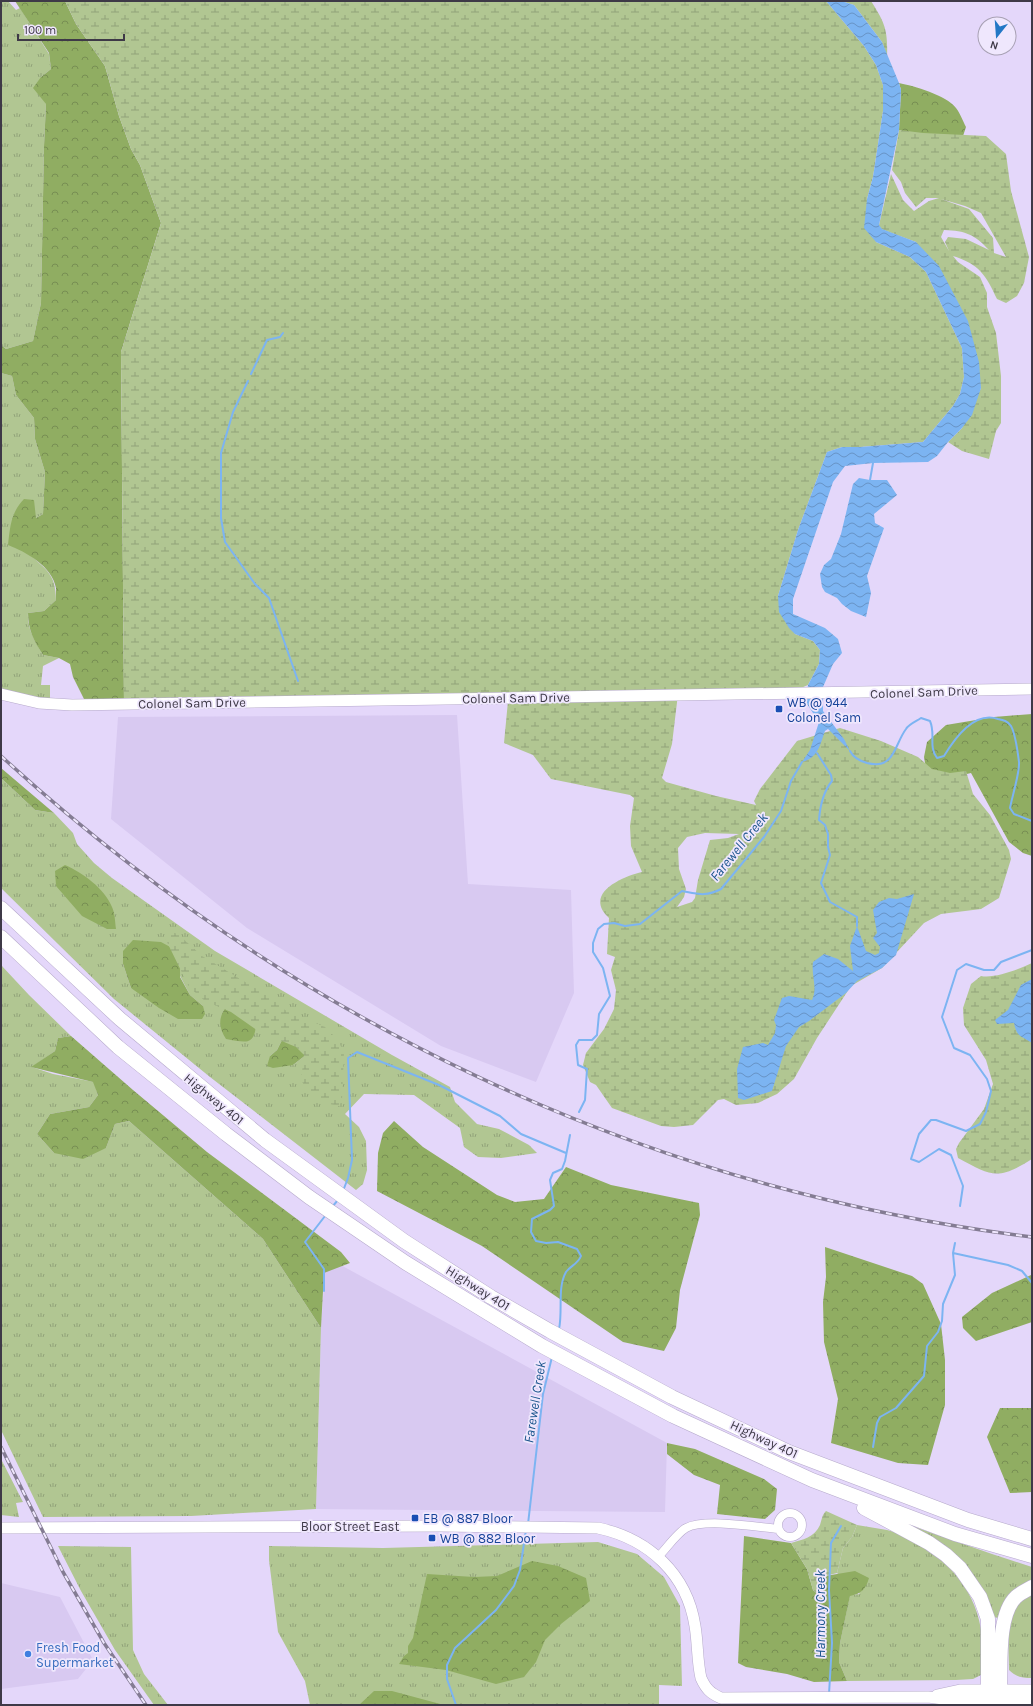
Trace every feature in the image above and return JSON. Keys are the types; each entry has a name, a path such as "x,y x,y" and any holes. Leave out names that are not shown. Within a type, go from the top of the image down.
{"highway":[{"name":"Highway 401","path":"1,908 120,1019 265,1140 404,1241 491,1297 550,1332 672,1397 789,1452 968,1520 1032,1539"},
{"name":"Highway 401","path":"1,936 118,1047 226,1134 309,1197 406,1263 542,1346 673,1416 812,1480 955,1534 1032,1556"},
{"path":"812,1480 930,1543 960,1568 980,1597 988,1619 994,1699"},
{"path":"994,1699 1006,1612 1016,1597 1032,1587"}],"main road":[{"name":"Colonel Sam Drive","path":"1,694 39,703 72,705 796,695 1032,689"},
{"name":"Bloor Street East","path":"1,1528 434,1526 586,1527 610,1531 636,1541 658,1557 677,1578 688,1598 695,1625 698,1668 705,1687 711,1694 721,1698 928,1697 960,1690 994,1699 1027,1703"},
{"name":"Bloor Street East","path":"994,1699 1032,1690"}],"street":[{"path":"658,1557 685,1529 697,1524 711,1523 778,1529"}],"shaded area":[{"path":"457,715 468,884 571,890 574,993 536,1082 441,1046 247,928 111,819 118,717"},
{"path":"326,1257 667,1443 665,1512 316,1509 321,1328"},
{"path":"1,1583 60,1597 93,1660 78,1679 1,1689"}],"green space":[{"path":"1,1 8,1 16,10 20,8 49,54 51,69 41,77 46,104 41,303 33,341 6,349 1,345"},
{"path":"15,1 65,1 76,24 105,66 119,116 131,149 140,165 161,223 121,352 124,702 85,701 73,677 70,664 59,658 43,655 32,635 28,613 44,611 56,600 54,580 44,567 37,561 8,545 16,509 24,499 34,500 36,518 43,514 45,472 35,439 34,418 16,395 12,376 1,373 1,345 6,349 33,341 41,303 46,104 33,88 41,77 51,69 49,53"},
{"path":"65,1 826,1 864,46 876,65 883,85 883,111 873,177 867,199 876,242 910,257 926,272 962,348 964,377 960,394 953,406 923,442 842,447 827,452 798,530 778,596 795,634 813,641 820,650 819,664 808,685 789,693 678,694 672,744 662,778 666,782 756,805 754,801 760,789 797,741 840,728 881,741 918,757 932,769 950,773 966,771 973,794 990,815 1009,850 1011,859 999,898 981,909 941,914 924,923 882,968 851,986 817,1038 794,1079 777,1094 758,1103 736,1105 724,1099 718,1100 693,1125 674,1127 661,1126 612,1108 596,1085 590,1082 583,1065 586,1053 604,1029 614,1009 616,990 611,970 615,957 607,954 609,918 602,909 600,901 602,894 615,882 633,874 642,872 631,846 630,826 634,798 630,795 551,779 533,755 504,743 508,701 124,702 121,352 161,223 140,165 131,149 119,116 105,66 76,24","holes":["705,833 739,834 728,838 710,840 698,880 695,898 692,902 677,907 684,897 686,889 679,869 678,848 687,837"]},
{"path":"841,1 871,1 880,15 885,27 887,57 882,42 854,5"},
{"path":"899,83 913,86 938,95 951,103 957,110 966,127 963,136 946,144 899,130 901,90"},
{"path":"899,130 923,133 986,136 1006,154 1011,191 1029,257 1024,283 1017,296 1006,303 997,299 989,283 981,272 962,259 953,256 958,262 980,277 987,293 987,307 996,333 1001,376 1001,423 996,431 989,459 962,451 948,442 962,428 981,388 916,242 881,229 879,225 891,174 903,200 914,211 929,201 939,198 926,198 916,207 905,193 901,182 892,170","holes":["941,199 965,206 981,213 1006,257 994,253 993,238 969,209","944,230 958,231 969,234 979,240 989,250 966,239 948,237 945,242 949,251 941,237"]},
{"path":"1,373 12,376 16,395 34,418 35,439 45,472 43,514 36,518 27,552 52,577 56,600 44,611 28,613 28,619 32,635 43,655 59,658 43,666 41,685 50,685 50,699 30,697 1,689"},
{"path":"1032,714 1032,856 1023,853 1009,842 971,773 941,780 927,775 924,757 927,742 946,725 994,717"},
{"path":"1,768 54,813 35,810 1,778"},
{"path":"1,778 35,810 54,813 73,833 77,844 94,863 112,878 215,951 392,1055 450,1087 455,1102 477,1124 499,1129 529,1145 537,1153 501,1158 478,1157 464,1147 460,1128 414,1095 364,1094 345,1114 359,1127 366,1141 367,1170 363,1184 356,1190 210,1077 114,999 1,888","holes":["123,951 180,960 180,976 190,995 203,1006 131,988 123,964","284,1036 311,1051 293,1065 270,1056 277,1050"]},
{"path":"65,865 86,877 104,894 113,909 116,929 107,929 82,916 56,886 55,871"},
{"path":"165,930 178,934 202,956 270,997 285,1010 325,1027 339,1043 344,1052 342,1100 339,1106 324,1103 310,1095 301,1080 304,1055 296,1047 258,1031 231,1012 205,1001 189,987 166,940"},
{"path":"133,940 161,942 174,949 180,960 180,977 190,995 203,1006 205,1014 202,1019 178,1019 159,1008 131,988 123,964 123,951"},
{"path":"1032,963 1032,1159 1010,1171 995,1174 979,1169 958,1158 956,1149 984,1109 993,1084 986,1060 964,1025 963,1008 971,984 981,976 986,977 1000,975"},
{"path":"1,965 71,1036 58,1038 55,1051 32,1067 53,1074 94,1082 98,1095 89,1107 50,1114 37,1134 54,1153 106,1148 115,1124 129,1121 263,1239 321,1328 316,1509 191,1516 43,1517 1,1430"},
{"path":"228,1005 256,1023 254,1036 248,1041 244,1042 226,1039 223,1035 220,1022 222,1013"},
{"path":"71,1036 207,1152 341,1252 350,1263 324,1273 321,1328 263,1239 129,1121 115,1124 106,1148 83,1159 54,1153 37,1134 50,1114 89,1107 98,1095 93,1082 31,1067 55,1051 58,1038"},
{"path":"284,1036 311,1051 293,1065 273,1068 267,1066 270,1056 277,1050"},
{"path":"394,1121 423,1147 497,1195 515,1202 544,1199 566,1167 611,1185 699,1203 700,1215 680,1290 676,1328 664,1351 623,1342 482,1246 377,1191 378,1153 383,1133"},
{"path":"825,1247 912,1276 923,1284 941,1324 945,1360 945,1405 928,1465 898,1463 831,1443 838,1399 824,1342 823,1302 826,1277"},
{"path":"1031,1275 1032,1322 976,1341 963,1328 962,1317 992,1293"},
{"path":"1000,1408 1032,1408 1032,1492 1010,1493 987,1437"},
{"path":"667,1443 695,1449 764,1479 777,1489 775,1510 765,1519 717,1514 720,1485 694,1475 667,1454"},
{"path":"1,1459 23,1502 16,1503 19,1517 1,1515"},
{"path":"826,1511 857,1525 852,1537 843,1548 837,1573 825,1576 821,1599 813,1590 807,1569 791,1543 812,1535 818,1529"},
{"path":"857,1525 887,1530 905,1537 923,1547 953,1572 973,1601 979,1618 983,1655 981,1675 973,1679 956,1680 847,1681 839,1662 840,1643 850,1595 860,1594 837,1573 843,1548 852,1537"},
{"path":"915,1527 1032,1567 1032,1580 1020,1587 1011,1595 1004,1605 999,1618 992,1617 987,1605 916,1530"},
{"path":"744,1536 791,1543 807,1569 813,1590 822,1598 825,1576 855,1571 869,1578 862,1590 857,1594 850,1596 840,1643 839,1662 847,1681 814,1682 787,1674 746,1667 738,1663"},
{"path":"598,1542 637,1554 664,1577 680,1606 682,1686 659,1685 659,1705 310,1705 305,1681 278,1632 269,1560 269,1546 383,1548"},
{"path":"58,1546 131,1547 133,1650 144,1674 168,1705 154,1705 115,1650 81,1591"},
{"path":"532,1561 558,1566 586,1578 590,1601 561,1624 545,1640 536,1662 524,1677 496,1684 446,1670 399,1664 408,1653 408,1646 413,1638 427,1574 474,1577 497,1576"},
{"path":"1032,1594 1032,1678 1028,1678 1017,1676 1009,1670 1008,1639 1011,1616 1014,1610 1022,1601"},
{"path":"374,1691 392,1691 444,1705 359,1705"}],"water":[{"path":"826,1 841,1 854,5 882,42 899,83 901,90 899,130 879,225 882,229 916,242 939,266 968,321 979,362 981,388 972,415 937,456 928,462 873,463 845,466 833,482 793,599 793,614 825,628 838,639 842,653 833,664 823,687 823,711 844,739 850,751 828,729 825,731 820,746 815,754 802,762 810,750 819,722 807,704 807,693 808,685 819,664 820,650 813,641 795,634 789,628 779,612 778,596 798,530 827,452 842,447 923,442 953,406 960,394 964,377 962,348 926,272 910,257 876,242 864,228 867,199 873,177 883,111 883,85 876,65 864,46"},
{"path":"859,478 870,480 887,480 897,495 874,514 875,523 884,528 867,576 871,593 866,617 851,611 837,598 825,592 822,587 820,574 824,565 831,559 841,534 853,484"},
{"path":"914,894 896,955 882,968 857,981 846,993 799,1027 786,1046 772,1091 744,1100 738,1098 737,1069 743,1047 763,1043 768,1045 775,1033 776,1025 774,1020 782,998 789,996 812,1000 814,995 813,962 824,954 838,959 853,971 850,946 857,926 866,951 875,955 879,953 880,947 873,938 877,933 873,910 879,902 889,898 897,899"},
{"path":"1032,979 1032,1043 1018,1034 1014,1023 997,1024 995,1020 1008,1010 1021,985"}],"waterway":[{"path":"251,374 267,340 280,337 283,333"},
{"path":"248,381 233,412 221,453 221,518 225,542 255,584 269,598 298,681"},
{"path":"870,480 873,463"},
{"name":"Harmony Creek","path":"850,751 855,757 864,762 876,764 883,763 892,755 907,727 921,718 930,721 932,726 932,745 934,754 937,758 944,756 960,734 973,722 989,718 1000,719 1010,724 1016,744 1019,762 1010,808 1014,814 1032,821"},
{"path":"817,753 831,775 832,781 824,794 819,815 819,820 825,825 828,834 828,847 830,855 821,883 830,902 857,917 857,926"},
{"name":"Farewell Creek","path":"579,1112 585,1100 587,1069 578,1065 576,1045 579,1040 592,1040 597,1035 599,1014 610,996 603,968 593,952 593,943 598,929 604,924 614,923 625,926 640,924 682,891 706,894 716,892 721,889 764,837 781,811 791,781 802,762"},
{"name":"Harmony Creek","path":"960,1206 963,1186 951,1155 939,1149 919,1162 911,1159 919,1134 931,1120 936,1120 966,1131 980,1124 986,1112 991,1091 987,1079 970,1055 954,1048 942,1017 957,970 966,964 984,970 994,970 1001,962 1032,950"},
{"path":"343,1191 352,1160 348,1058 357,1052 439,1085 500,1116 521,1134 566,1153"},
{"name":"Farewell Creek","path":"559,1329 563,1278 566,1272 578,1261 581,1256 577,1249 558,1242 546,1243 536,1241 531,1232 532,1219 550,1210 554,1206 550,1180 553,1173 562,1169 570,1135"},
{"path":"332,1207 338,1200"},
{"path":"324,1291 324,1269 305,1242 325,1216"},
{"name":"Harmony Creek","path":"873,1447 877,1423 880,1417 896,1408 924,1376 927,1346 938,1332 942,1321 943,1304 955,1275 953,1253 955,1243"},
{"path":"953,1253 1008,1265 1022,1271 1032,1283"},
{"name":"Farewell Creek","path":"528,1524 543,1394 552,1357"},
{"name":"Harmony Creek","path":"829,1694 832,1643 829,1590 831,1543 841,1526"},
{"name":"Farewell Creek","path":"456,1705 447,1679 447,1665 455,1648 496,1610 514,1586 520,1570 526,1530"}],"railway":[{"path":"1,756 112,850 229,935 351,1011 479,1077 611,1133 747,1179 888,1213 1032,1237"},
{"path":"1,1447 63,1572 104,1643 146,1705"}],"place":[{"name":"WB @ 944 Colonel Sam","path":"779,709"},
{"name":"EB @ 887 Bloor","path":"415,1518"},
{"name":"WB @ 882 Bloor","path":"432,1538"},
{"name":"Fresh Food Supermarket","path":"28,1654"}]}
